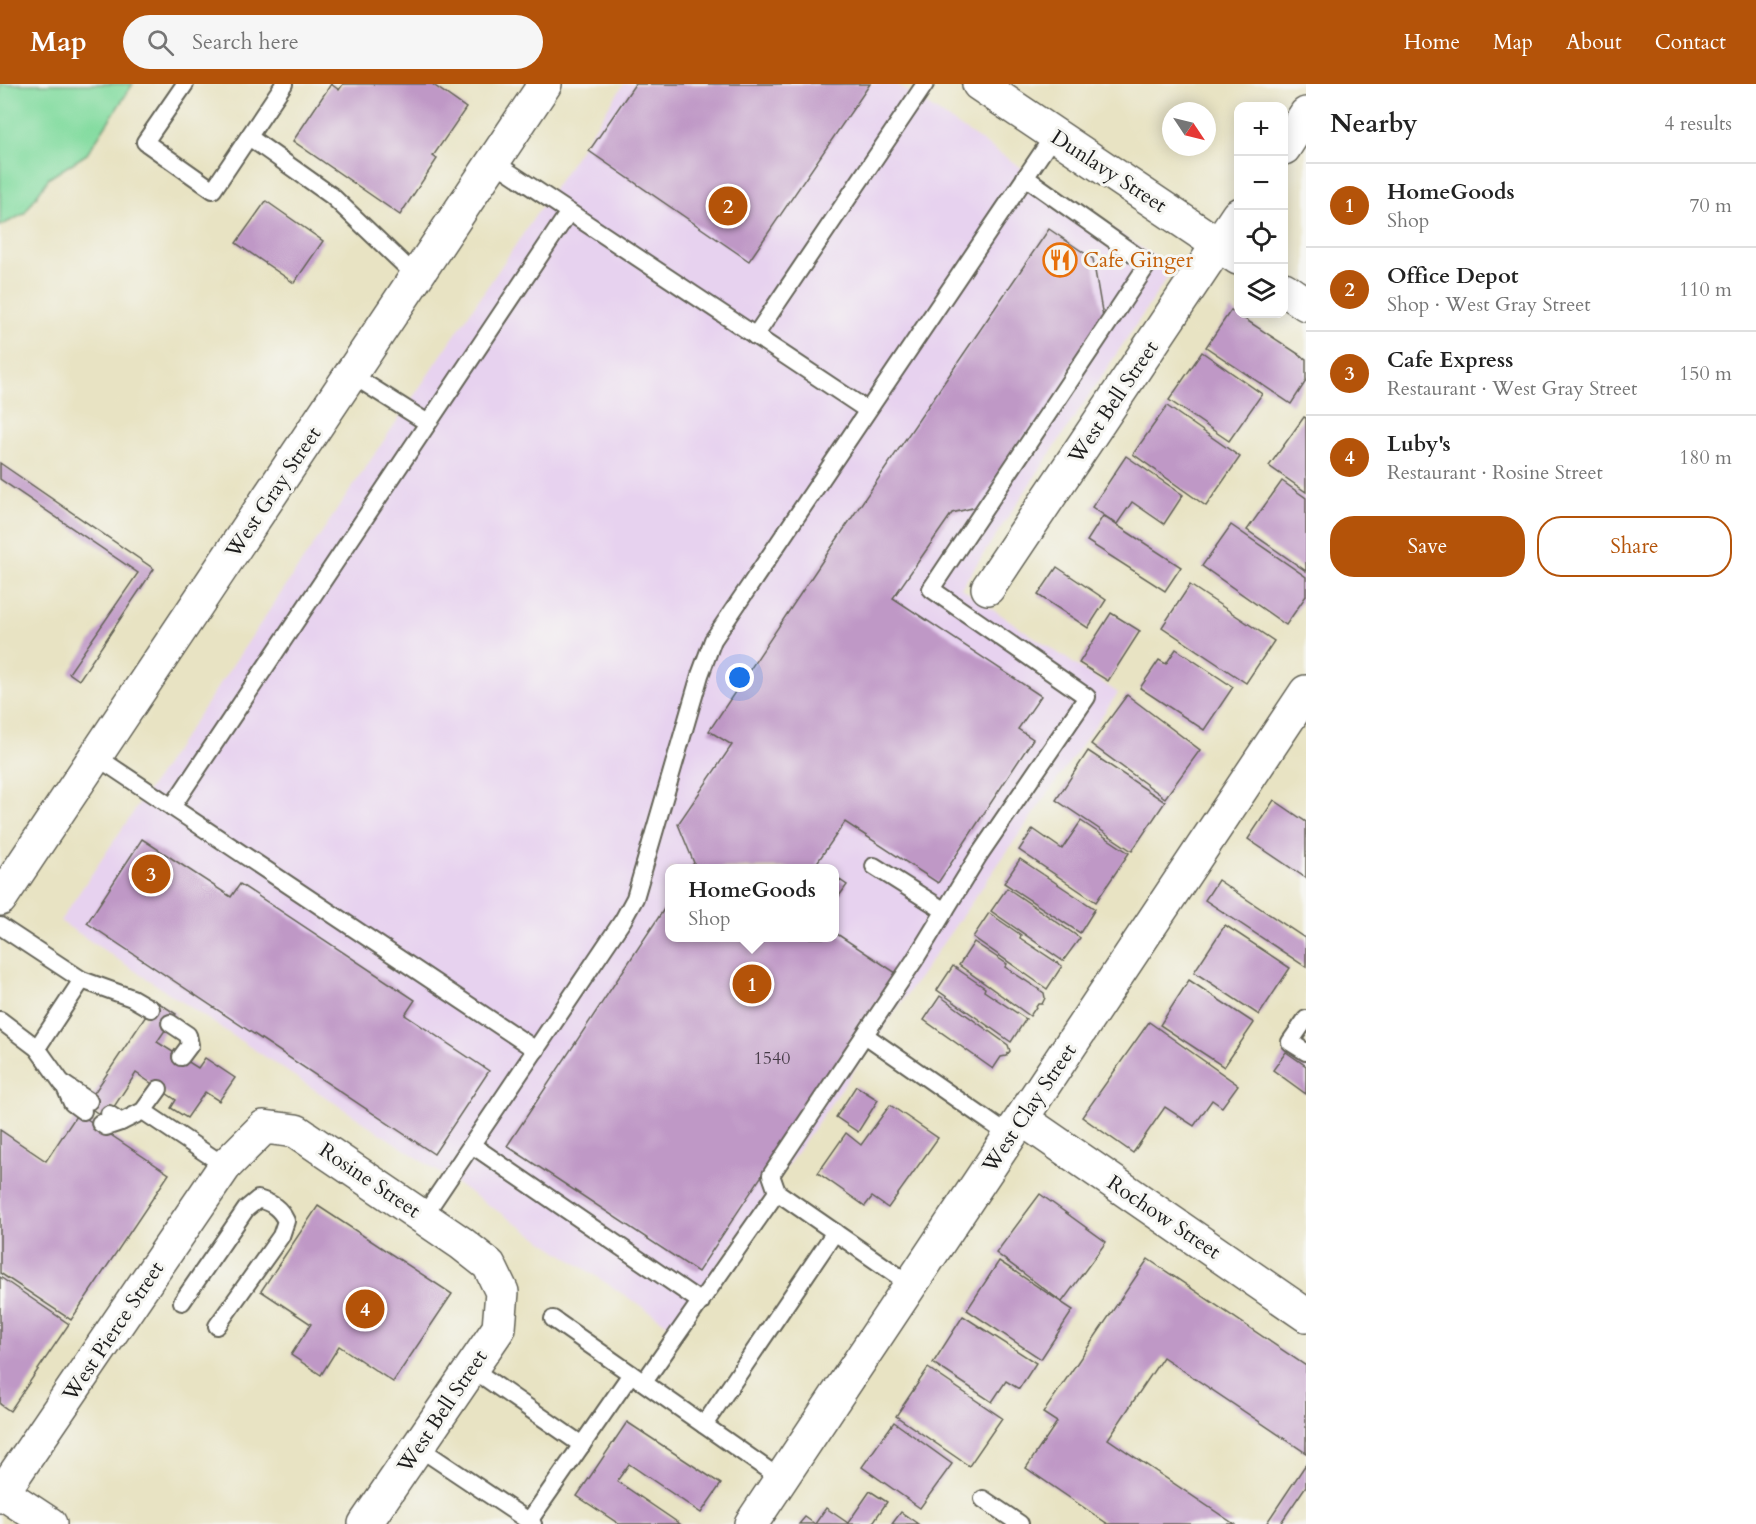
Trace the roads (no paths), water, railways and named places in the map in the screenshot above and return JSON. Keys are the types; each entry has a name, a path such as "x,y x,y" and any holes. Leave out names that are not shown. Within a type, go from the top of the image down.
{"street":[{"name":"West Gray Street","path":"0,899 546,84"},
{"name":"Dunlavy Street","path":"979,84 1229,251"},
{"path":"1288,142 1306,114"},
{"name":"West Bell Street","path":"988,588 1229,251 1234,233"},
{"path":"1288,292 1306,304"},
{"name":"West Clay Street","path":"751,1524 1306,692"},
{"name":"Rosine Street","path":"225,1166 264,1127 296,1131 489,1265 502,1292"},
{"name":"Rochow Street","path":"1016,1128 1306,1315"},
{"name":"West Pierce Street","path":"1,1493 225,1166"},
{"name":"West Bell Street","path":"365,1524 499,1328 502,1292"},
{"path":"1,1493 50,1524"}],"lane":[{"path":"185,84 145,142 213,190 284,84"},
{"path":"754,336 925,84"},
{"path":"423,1217 623,920 635,898 705,659 713,640 1054,135"},
{"path":"249,137 332,196 417,278"},
{"path":"494,162 867,410"},
{"path":"911,1285 777,1192 771,1175 865,1035 979,855 1087,697 931,589 1149,264 1025,177"},
{"path":"172,807 569,212"},
{"path":"352,375 428,423"},
{"path":"97,757 536,1050"},
{"path":"874,866 945,911"},
{"path":"0,926 82,980 132,998 151,1009"},
{"path":"37,1048 82,980"},
{"path":"1306,1019 1290,1042 1306,1052"},
{"path":"0,1020 37,1048 62,1083 86,1106"},
{"path":"170,1023 188,1035 190,1045 181,1058"},
{"path":"865,1035 1016,1128"},
{"path":"110,1120 143,1112 159,1089"},
{"path":"143,1112 225,1166"},
{"path":"472,1145 701,1302"},
{"path":"418,1447 531,1523 582,1445 701,1302 777,1192"},
{"path":"182,1302 246,1209 258,1199 270,1203 281,1212 286,1221 281,1236 217,1326"},
{"path":"704,1425 835,1232"},
{"path":"553,1319 782,1479"},
{"path":"471,1368 582,1445"},
{"path":"983,1499 1020,1524"}],"place":[{"name":"Office Depot","path":"728,206"},
{"name":"Cafe Ginger","path":"1060,260"},
{"name":"Cafe Express","path":"151,874"},
{"name":"HomeGoods","path":"752,984"},
{"name":"Luby's","path":"365,1309"}]}
